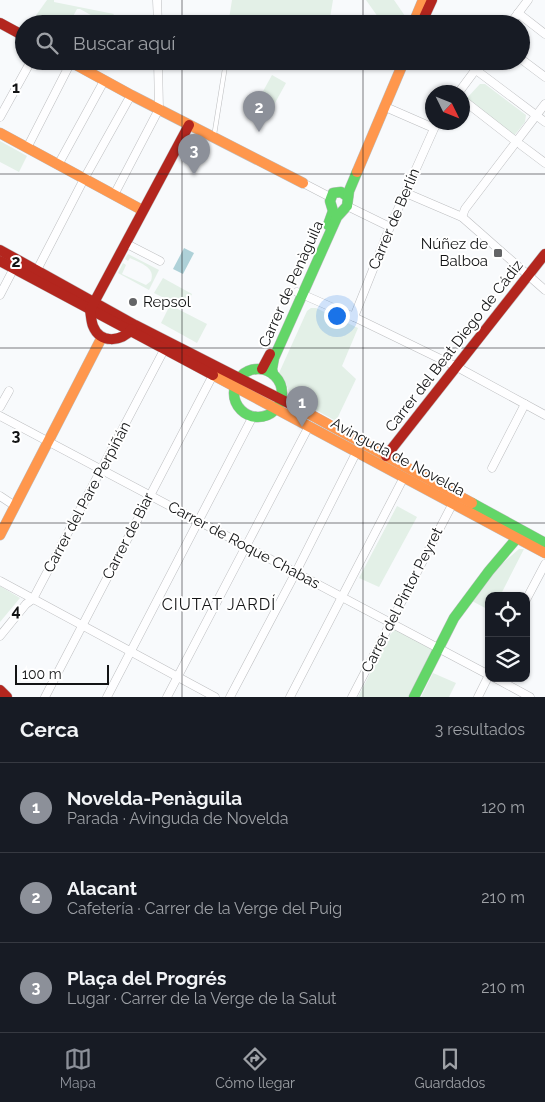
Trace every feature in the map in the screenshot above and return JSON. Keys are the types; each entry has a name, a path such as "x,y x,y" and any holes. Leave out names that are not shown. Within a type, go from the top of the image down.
{"street":[{"path":"157,0 158,15"},
{"path":"417,15 424,0"},
{"path":"425,15 432,0"},
{"path":"521,15 518,13 528,0"},
{"path":"530,22 545,34"},
{"path":"0,23 15,31"},
{"path":"530,66 545,77"},
{"path":"0,117 26,70"},
{"path":"27,148 66,70"},
{"path":"84,70 303,183 331,202 335,209 345,201"},
{"path":"114,195 158,109 158,70"},
{"name":"Carrer de Penàguila","path":"345,201 393,70"},
{"name":"Carrer de Penàguila","path":"262,369 345,201 400,70"},
{"path":"464,85 476,70 545,122"},
{"path":"58,165 104,81"},
{"path":"38,270 84,179 131,95"},
{"path":"462,217 466,209 545,104"},
{"path":"470,105 513,139"},
{"path":"390,109 425,121"},
{"path":"132,328 126,336 116,340 102,337 92,326 92,306 189,125"},
{"name":"Carrer de Berlín","path":"354,317 431,130"},
{"path":"0,133 142,210"},
{"path":"521,144 545,162"},
{"path":"331,202 333,193 390,227"},
{"path":"406,193 462,217 529,275 540,288 545,290"},
{"name":"Carrer de Penàguila","path":"273,374 274,358 330,219 331,202"},
{"path":"125,243 160,261"},
{"name":"Avinguda de Novelda","path":"0,250 38,270 92,306"},
{"name":"Carrer del Beat Diego de Cádiz","path":"386,456 545,254"},
{"name":"Avinguda de Novelda","path":"0,261 92,306 278,404 386,456 545,543"},
{"path":"0,295 14,268"},
{"path":"300,294 354,317 456,367 545,414"},
{"name":"Avinguda de Novelda","path":"132,328 164,350 212,375 237,382"},
{"path":"0,535 102,337"},
{"name":"Carrer del Pare Perpiñán","path":"0,636 26,604 33,599 164,350"},
{"path":"262,369 273,374 278,381 281,392 278,404 266,415 252,416 243,412 237,405 234,396 237,382 245,373 253,370 262,369"},
{"name":"Carrer de Biar","path":"45,697 212,375"},
{"path":"0,407 9,391"},
{"name":"Avinguda de Novelda","path":"278,404 309,426 545,553"},
{"path":"492,468 525,404"},
{"name":"Carrer de Roque Chabas","path":"0,416 485,673"},
{"path":"107,697 252,416"},
{"path":"167,697 309,426"},
{"path":"230,697 357,451"},
{"path":"290,697 404,477"},
{"path":"0,496 15,506"},
{"name":"Carrer del Pintor Peyret","path":"352,697 453,503"},
{"path":"414,697 454,618 489,570 517,538"},
{"path":"530,592 545,564"},
{"path":"0,581 215,697"},
{"path":"478,697 486,682"},
{"path":"502,682 530,697"},
{"path":"0,690 6,697"}],"lane":[{"path":"214,137 225,70"}],"shaded area":[{"path":"47,0 114,14 91,15 77,9 74,15 36,15"},
{"path":"232,0 333,0 330,15 230,15"},
{"path":"366,0 394,0 404,15 377,15"},
{"path":"272,75 286,83 270,112 256,104"},
{"path":"480,84 485,84 526,115 525,122 514,136 470,102 470,95"},
{"path":"0,141 27,156 19,172 0,162"},
{"path":"128,254 159,270 149,290 118,273 123,263 126,265 122,274 146,285 151,281 152,276 149,269 130,258 128,261 125,259"},
{"path":"163,278 192,294 184,308 154,293"},
{"path":"170,305 207,324 197,343 161,323"},
{"path":"311,308 316,308 358,328 342,366 356,379 336,421 290,396 286,383 279,373 307,311"},
{"path":"397,506 417,517 379,587 359,578"},
{"path":"519,549 524,549 502,592 485,592 485,608 472,601 496,569"},
{"path":"0,586 20,598 0,622"},
{"path":"395,629 433,651 410,697 358,697 390,635"},
{"path":"433,673 456,683 449,697 421,697"}],"water":[{"path":"184,248 194,253 183,274 173,269"}],"traffic: fast":[{"path":"273,374 274,358 337,217 347,206 349,191 357,172"},
{"path":"328,225 333,211 330,201 333,193 341,192 348,197"},
{"path":"258,369 267,371 275,376 280,384 282,393 280,402 275,410 267,415 258,417 249,415 241,410 236,402 234,393 236,384 241,376 249,371 258,369"},
{"path":"472,503 545,543"},
{"path":"414,697 454,618 489,571 517,538"}],"traffic: slow":[{"path":"417,15 423,0"},
{"path":"85,70 303,183"},
{"path":"357,172 400,70"},
{"path":"0,133 142,210"},
{"path":"0,535 102,337"},
{"path":"213,375 545,553"},
{"path":"304,411 472,503"}],"traffic: jam":[{"path":"425,15 432,0"},
{"path":"0,23 15,31"},
{"path":"132,329 117,339 100,336 93,326 90,310 189,125"},
{"path":"0,250 135,325 304,411"},
{"path":"386,456 545,254"},
{"path":"0,261 213,375"},
{"path":"262,369 270,354"},
{"path":"0,690 7,697"}],"place":[{"name":"Alacant","path":"259,132"},
{"name":"Plaça del Progrés","path":"194,175"},
{"name":"Núñez de Balboa","path":"498,253"},
{"name":"Repsol","path":"133,302"},
{"name":"Novelda-Penàguila","path":"302,427"}],"district":[{"name":"CIUTAT JARDÍ","path":"219,604"}]}
